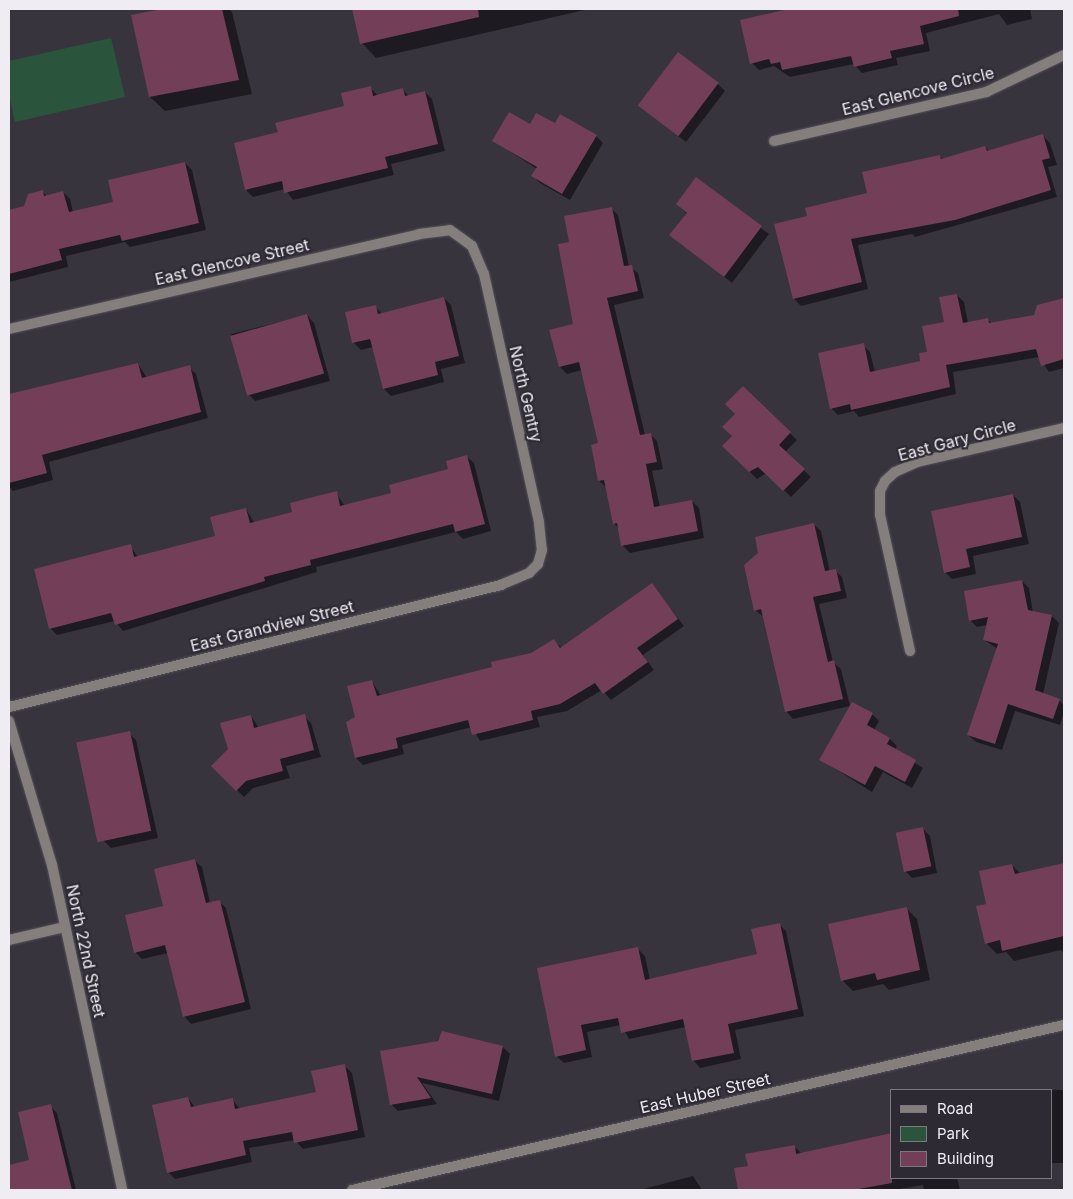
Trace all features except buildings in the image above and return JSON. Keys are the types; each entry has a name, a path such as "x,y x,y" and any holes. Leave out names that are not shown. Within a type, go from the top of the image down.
{"street":[{"name":"East Glencove Circle","path":"774,141 986,92 1064,56"},
{"name":"East Glencove Street","path":"9,329 419,234 450,230 462,236"},
{"name":"North Gentry","path":"462,236 472,246 484,274 539,523 542,550 538,564"},
{"name":"East Gary Circle","path":"910,652 880,515 880,497 885,481 895,472 917,462 1064,428"},
{"name":"East Grandview Street","path":"9,707 501,585 529,573 538,564"},
{"name":"North 22nd Street","path":"9,722 43,831 122,1190"},
{"path":"9,940 65,926"},
{"name":"East Huber Street","path":"352,1190 1064,1025"}],"green space":[{"path":"111,38 125,97 15,122 9,95 9,61"}]}
